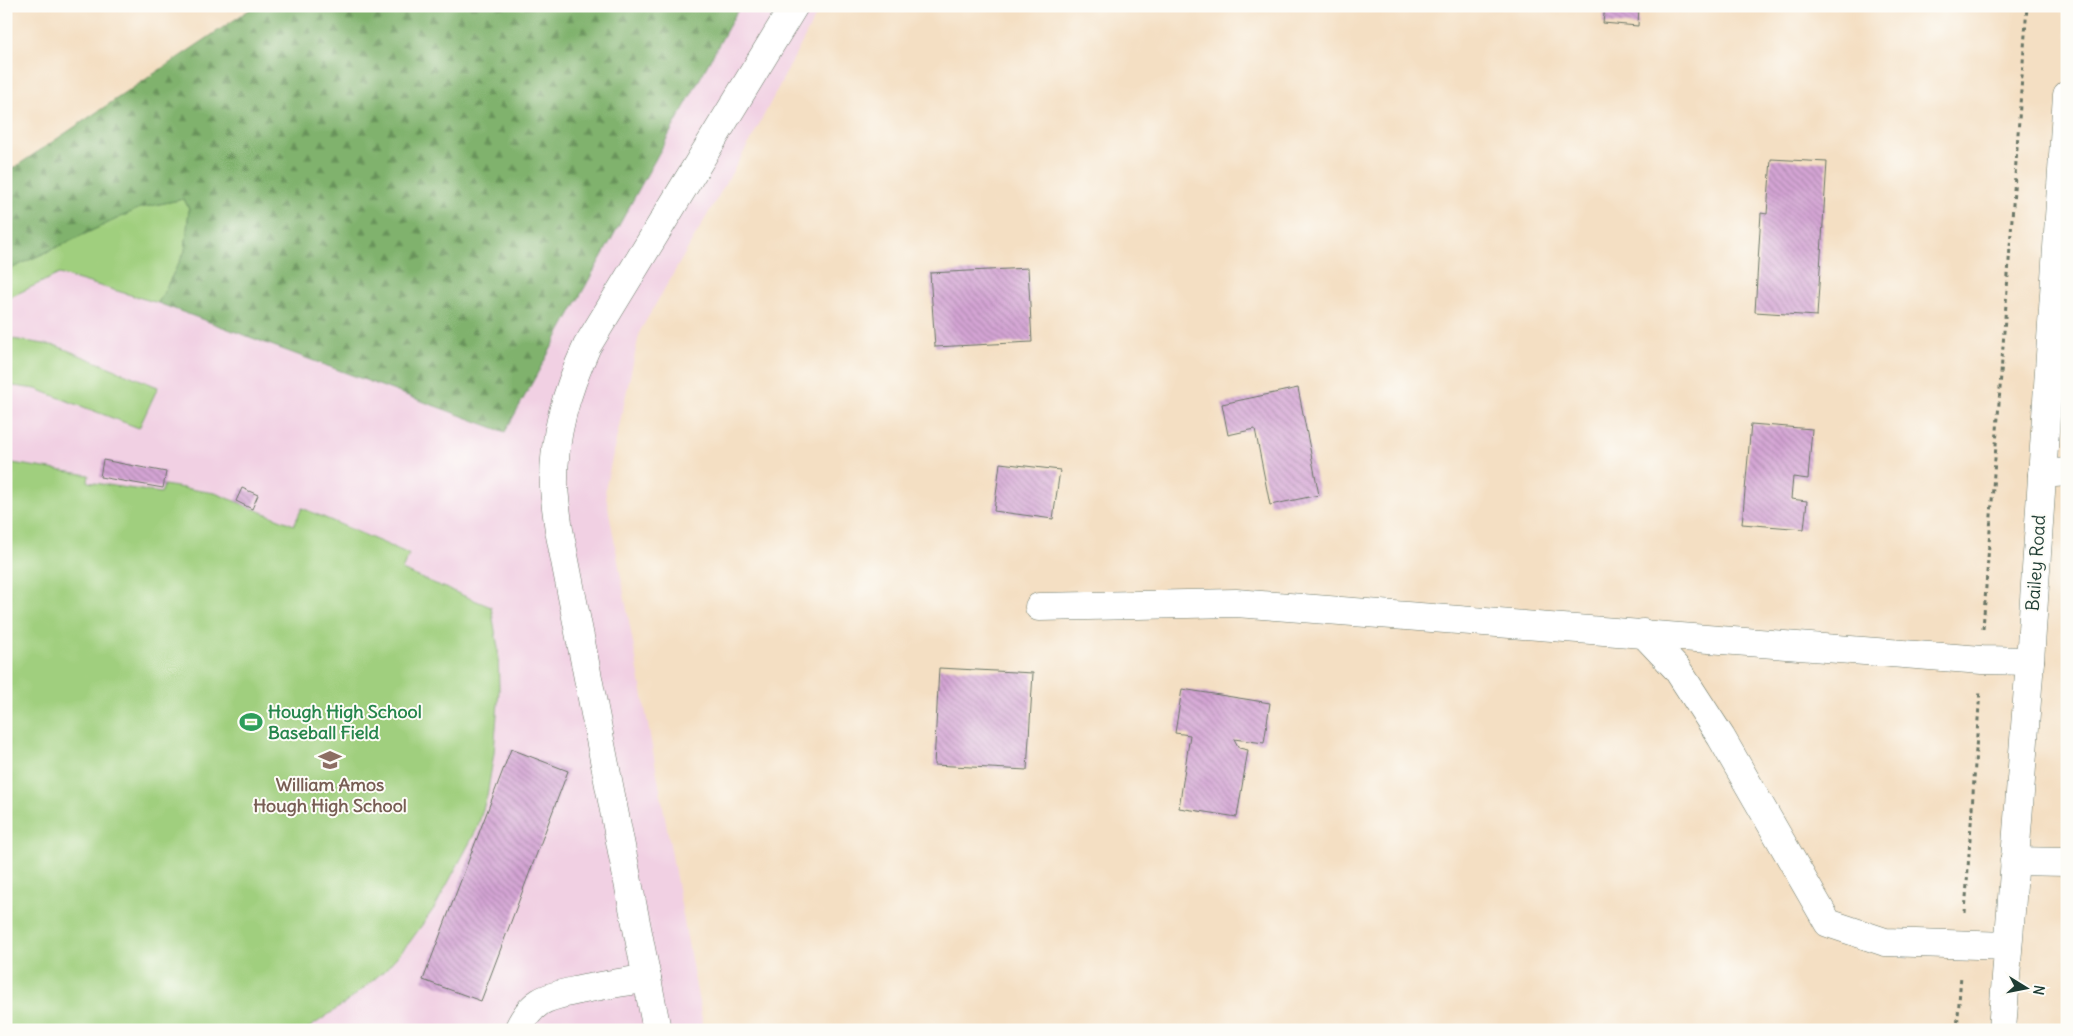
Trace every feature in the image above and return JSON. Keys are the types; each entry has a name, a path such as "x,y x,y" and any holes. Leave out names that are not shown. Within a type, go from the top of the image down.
{"street":[{"path":"657,1030 559,530 554,487 556,448 562,412 570,382 587,346 610,305 703,158 794,6"},
{"name":"Bailey Road","path":"2002,1030 2030,661 2054,473 2067,95"},
{"path":"1039,607 1236,603 1982,660 2030,661"},
{"path":"1643,633 1677,668 1721,737 1828,923 1885,942 2008,946"},
{"path":"2014,861 2067,862"},
{"path":"518,1030 524,1017 540,1002 563,994 647,978"}],"path":[{"path":"1957,1030 1982,660 1989,525 2027,6"}],"shaded area":[{"name":"William Amos Hough High School","path":"448,6 821,6 752,138 640,331 605,490 704,1030 6,1030 6,235"}],"green space":[{"path":"255,6 740,6 505,432 158,303 185,251 189,209 184,199 140,208 6,271 6,173"},
{"path":"184,199 189,209 185,251 158,303 59,274 6,299 6,271 140,208"},
{"path":"6,338 57,346 158,387 139,428 36,389 6,385"},
{"name":"Hough High School Baseball Field","path":"6,462 89,475 88,482 161,493 164,485 215,493 294,525 302,508 409,554 402,570 491,607 498,648 499,690 494,753 487,796 477,829 435,907 409,943 385,970 351,999 306,1030 6,1030"}],"building":[{"path":"1605,6 1639,6 1638,26 1603,23"},
{"path":"1771,159 1827,162 1817,316 1755,312 1761,213 1767,214"},
{"path":"1028,268 1032,342 935,347 930,273"},
{"path":"1298,388 1319,495 1270,505 1255,429 1228,435 1222,404"},
{"path":"1751,424 1812,429 1808,479 1793,477 1791,499 1807,501 1804,529 1742,524"},
{"path":"103,460 166,472 163,488 100,477"},
{"path":"1000,463 1060,470 1053,519 994,511"},
{"path":"242,488 258,495 252,509 236,501"},
{"path":"939,668 1033,673 1027,770 934,765"},
{"path":"1182,689 1270,703 1264,743 1234,739 1239,748 1248,750 1237,817 1179,808 1190,735 1175,733"},
{"path":"511,749 568,771 481,1001 423,980"}],"place":[{"name":"Hough High School Baseball Field","path":"251,722"},
{"name":"William Amos Hough High School","path":"330,760"}]}
